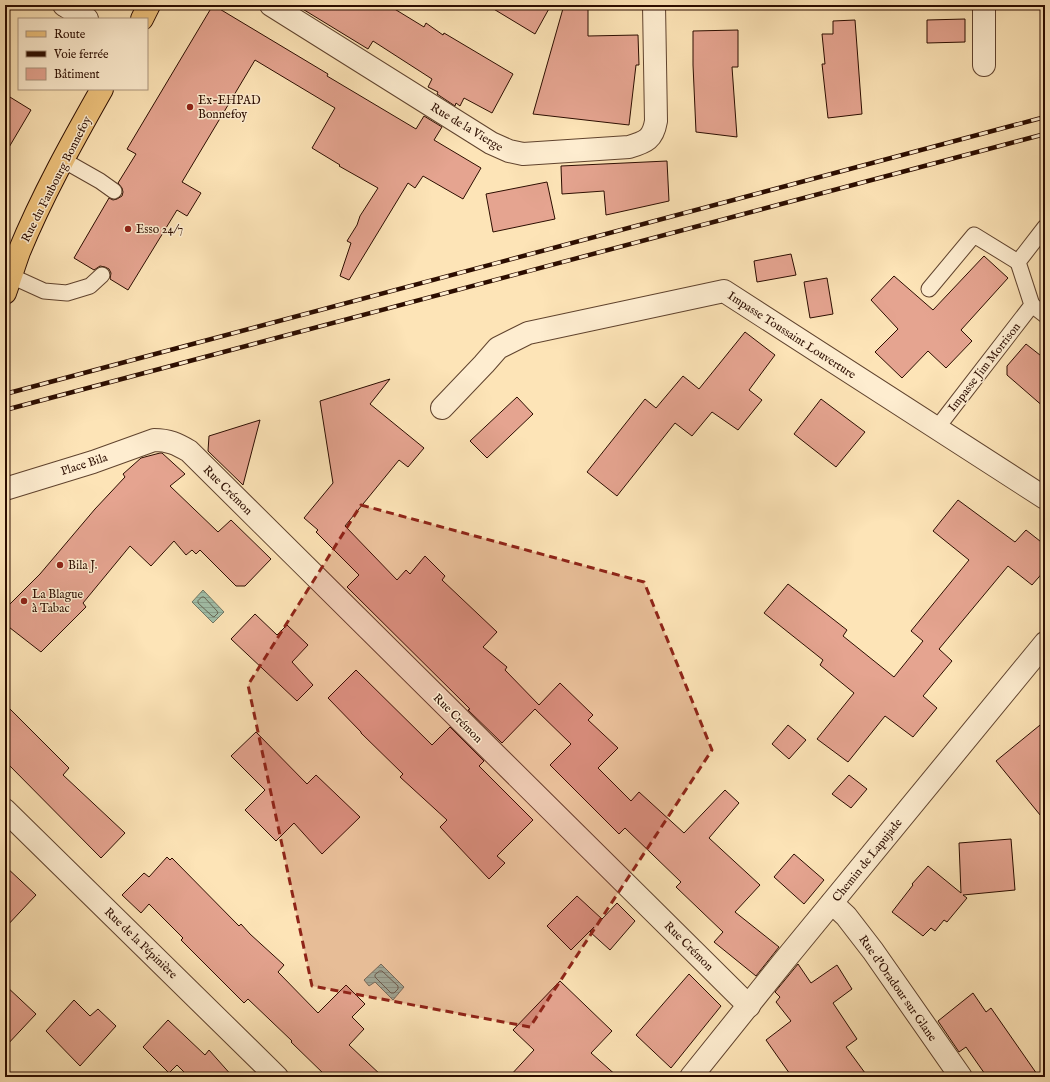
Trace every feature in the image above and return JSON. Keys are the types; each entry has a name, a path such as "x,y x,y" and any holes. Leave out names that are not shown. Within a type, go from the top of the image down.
{"main road":[{"path":"142,18 149,5"},
{"name":"Rue du Faubourg Bonnefoy","path":"8,285 19,252 47,191 101,90"}],"street":[{"path":"64,5 85,18"},
{"name":"Rue de la Vierge","path":"271,5 491,143 509,152 523,154 629,147 640,144 649,139 655,130 656,121 654,5"},
{"path":"984,5 984,65"},
{"name":"Impasse Toussaint Louverture","path":"442,408 498,348 528,334 724,291 1045,498"},
{"name":"Place Bila","path":"5,489 93,462 141,444 154,440 163,440"},
{"name":"Rue Crémon","path":"163,440 175,443 189,451 749,1006"},
{"name":"Chemin de Lapujade","path":"691,1077 1045,643"},
{"name":"Rue de la Pépinière","path":"5,810 277,1077"},
{"name":"Rue d'Oradour sur Glane","path":"832,903 846,916 873,951 960,1077"}],"lane":[{"path":"63,160 100,181 114,191"},
{"path":"1018,262 1045,228"},
{"path":"929,289 974,235 1018,262 1032,305 1045,315"},
{"path":"8,285 67,293 90,286 102,275"},
{"name":"Impasse Jim Morrison","path":"937,428 1032,305"}],"highlighted area":[{"path":"361,505 644,582 712,750 530,1027 312,986 248,685"}],"water":[{"path":"203,590 224,612 213,623 192,602"},
{"path":"381,964 404,987 393,1000 375,982 369,986 364,980"}],"building":[{"path":"213,5 416,129 424,116 442,127 434,140 481,168 463,199 423,176 415,188 408,183 349,280 340,276 351,243 347,241 357,225 360,216 378,188 339,166 340,165 312,148 335,108 255,60 182,182 201,193 187,216 177,210 128,290 110,279 111,273 109,269 100,266 94,270 74,258 109,198 113,200 122,196 122,188 118,183 136,154 127,149"},
{"path":"296,5 388,5 424,27 426,23 443,35 444,33 513,74 492,113 464,98 460,106 456,103 455,106 437,94 438,92 428,87 432,79 373,41 368,49"},
{"path":"487,5 551,5 535,34"},
{"path":"564,5 588,5 588,36 638,35 639,65 636,65 629,125 533,114"},
{"path":"965,19 965,42 927,43 927,20"},
{"path":"855,20 862,114 828,118 822,64 825,64 822,34 833,34 833,21"},
{"path":"738,30 738,67 732,67 737,137 696,132 693,31"},
{"path":"5,94 31,110 5,154"},
{"path":"667,161 669,201 606,215 604,191 562,194 561,166"},
{"path":"547,182 555,219 493,232 486,194"},
{"path":"791,254 796,275 757,282 754,261"},
{"path":"984,256 1008,278 961,330 972,341 946,368 928,351 902,378 875,352 898,329 871,300 894,276 933,310"},
{"path":"827,278 833,314 810,318 804,282"},
{"path":"745,332 775,355 749,390 762,400 738,430 712,412 692,436 675,423 617,496 587,472 645,399 656,408 683,376 699,389"},
{"path":"1026,344 1045,359 1045,408 1007,375 1007,366"},
{"path":"390,379 370,404 424,448 408,467 399,460 345,526 397,580 406,570 410,574 425,556 445,576 442,580 497,632 483,647 507,667 505,670 539,705 560,683 593,715 588,720 618,748 598,768 631,801 639,792 684,833 725,790 739,803 709,838 760,885 735,912 779,947 756,976 714,942 723,932 676,887 681,882 625,828 619,834 550,765 571,744 535,709 502,743 468,710 470,709 347,587 359,575 316,532 318,530 304,518 333,483 320,401"},
{"path":"517,397 533,414 487,458 470,441"},
{"path":"821,399 865,432 836,467 794,434"},
{"path":"260,420 243,485 208,451 209,436"},
{"path":"162,453 185,474 170,486 218,532 231,520 271,559 245,586 236,586 200,550 196,554 192,550 186,555 174,541 151,566 130,546 83,603 86,607 41,652 5,624 5,609 40,574 95,509 125,477 123,474 141,458"},
{"path":"958,500 1015,542 1026,530 1045,545 1045,570 1032,585 1008,566 939,649 952,661 923,696 937,708 913,737 885,716 848,762 817,739 854,693 820,665 823,660 764,613 788,584 847,630 843,636 894,677 923,641 911,631 969,560 933,531"},
{"path":"255,614 277,635 287,625 308,645 292,662 313,685 297,701 231,639"},
{"path":"356,670 432,745 450,727 484,761 479,766 533,820 497,856 505,863 489,879 440,827 447,820 400,777 403,774 328,698"},
{"path":"5,704 69,768 63,775 125,833 101,858 5,761"},
{"path":"1045,721 1045,821 996,761"},
{"path":"788,725 806,740 789,759 772,744"},
{"path":"256,732 307,784 316,775 360,817 322,854 294,823 276,841 245,810 265,790 231,756"},
{"path":"849,775 867,789 851,808 832,794"},
{"path":"1011,839 1015,890 963,895 967,898 947,922 944,920 935,931 931,928 923,936 892,912 913,885 912,884 928,866 961,893 959,843"},
{"path":"794,854 824,880 804,904 774,877"},
{"path":"167,857 170,860 172,858 239,926 241,924 284,965 278,972 318,1013 346,985 365,1004 352,1017 364,1029 349,1045 383,1077 327,1077 248,999 244,1003 181,940 183,938 149,904 141,913 122,895 144,873 149,877"},
{"path":"5,866 36,895 5,928"},
{"path":"577,896 602,919 617,903 635,921 610,950 590,932 594,927 571,950 547,926"},
{"path":"798,964 811,983 837,965 852,989 833,1003 857,1039 846,1047 868,1077 792,1077 766,1040 791,1021 776,1002 780,997 775,992"},
{"path":"689,974 721,1006 671,1068 636,1035"},
{"path":"560,981 612,1031 591,1053 618,1077 509,1077 534,1050 513,1030"},
{"path":"5,985 36,1014 5,1047"},
{"path":"973,993 986,1012 991,1008 1039,1077 987,1077 966,1047 959,1052 938,1021"},
{"path":"74,1000 90,1016 98,1009 116,1026 80,1066 46,1031"},
{"path":"168,1020 205,1055 209,1050 233,1077 184,1077 186,1074 177,1065 169,1073 143,1047"}],"railway":[{"path":"5,394 1045,117"},
{"path":"5,410 1045,134"}],"place":[{"name":"Ex-EHPAD Bonnefoy","path":"190,107"},
{"name":"Esso 24/7","path":"128,229"},
{"name":"Bila J.","path":"60,565"},
{"name":"La Blague à Tabac","path":"24,601"}]}
